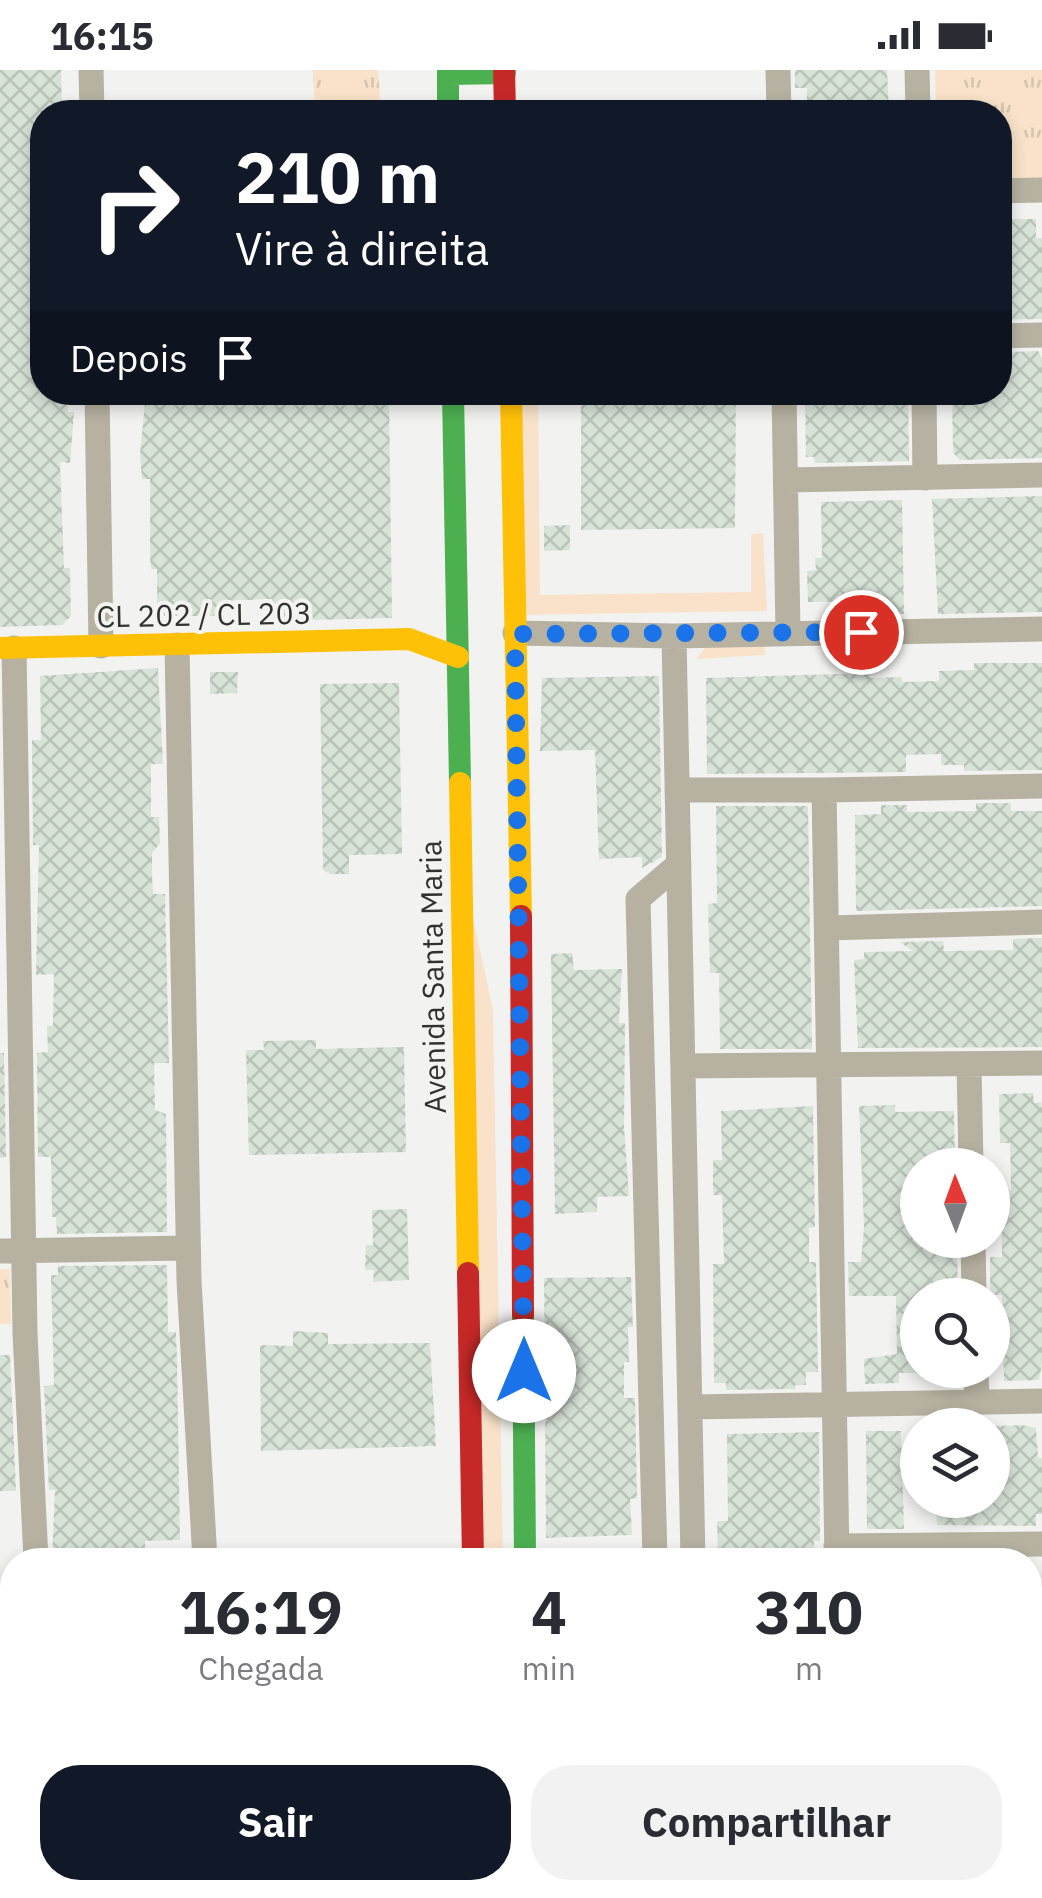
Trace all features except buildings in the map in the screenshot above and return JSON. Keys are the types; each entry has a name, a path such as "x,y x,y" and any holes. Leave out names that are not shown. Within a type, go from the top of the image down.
{"main road":[{"path":"448,100 448,72 504,72 505,100"},
{"name":"Avenida Santa Maria","path":"453,405 473,1548"},
{"path":"510,405 521,917 525,1548"},
{"path":"409,639 457,601"},
{"path":"409,639 458,658"},
{"name":"CL 202 / CL 203","path":"7,648 409,639"},
{"path":"460,819 485,842 502,842 519,820"},
{"path":"460,910 486,890 506,890 521,917"}],"street":[{"path":"91,70 92,100"},
{"path":"778,70 779,100"},
{"path":"917,70 918,100"},
{"path":"1012,190 1042,190"},
{"path":"1012,336 1042,336"},
{"path":"96,405 101,646"},
{"path":"784,405 788,633"},
{"path":"924,405 925,478"},
{"path":"786,480 1042,475"},
{"path":"515,634 674,636 1042,629"},
{"path":"674,636 692,1548"},
{"path":"178,645 188,1248 203,1548"},
{"path":"7,648 12,1333 35,1548"},
{"path":"678,790 1042,786"},
{"path":"824,790 837,1548"},
{"path":"655,1548 638,899 679,864"},
{"path":"827,928 1042,922"},
{"path":"683,1066 1042,1063"},
{"path":"968,1064 970,1148"},
{"path":"12,1251 188,1248"},
{"path":"977,1388 977,1402"},
{"path":"690,1407 1042,1402"},
{"path":"951,1548 1042,1544"}],"green space":[{"path":"313,70 378,70 380,100 314,100"},
{"path":"935,70 1042,70 1042,179 1012,180 1012,100 936,100"},
{"path":"518,405 538,405 540,595 751,592 751,534 763,533 767,611 520,615"},
{"path":"710,642 764,642 765,655 696,659"},
{"path":"471,908 493,1010 503,1548 479,1548"},
{"path":"0,1269 10,1269 11,1324 0,1324"}],"traffic: fast":[{"path":"448,70 448,100"},
{"path":"448,74 505,73"},
{"path":"453,405 460,783"},
{"path":"523,1314 525,1548"}],"traffic: slow":[{"path":"511,405 521,916"},
{"path":"0,648 409,639 458,657"},
{"path":"460,783 468,1273"}],"traffic: jam":[{"path":"504,70 505,100"},
{"path":"521,916 523,1314"},
{"path":"468,1273 473,1548"}],"route":[{"path":"524,1371 515,634 861,632"}]}
